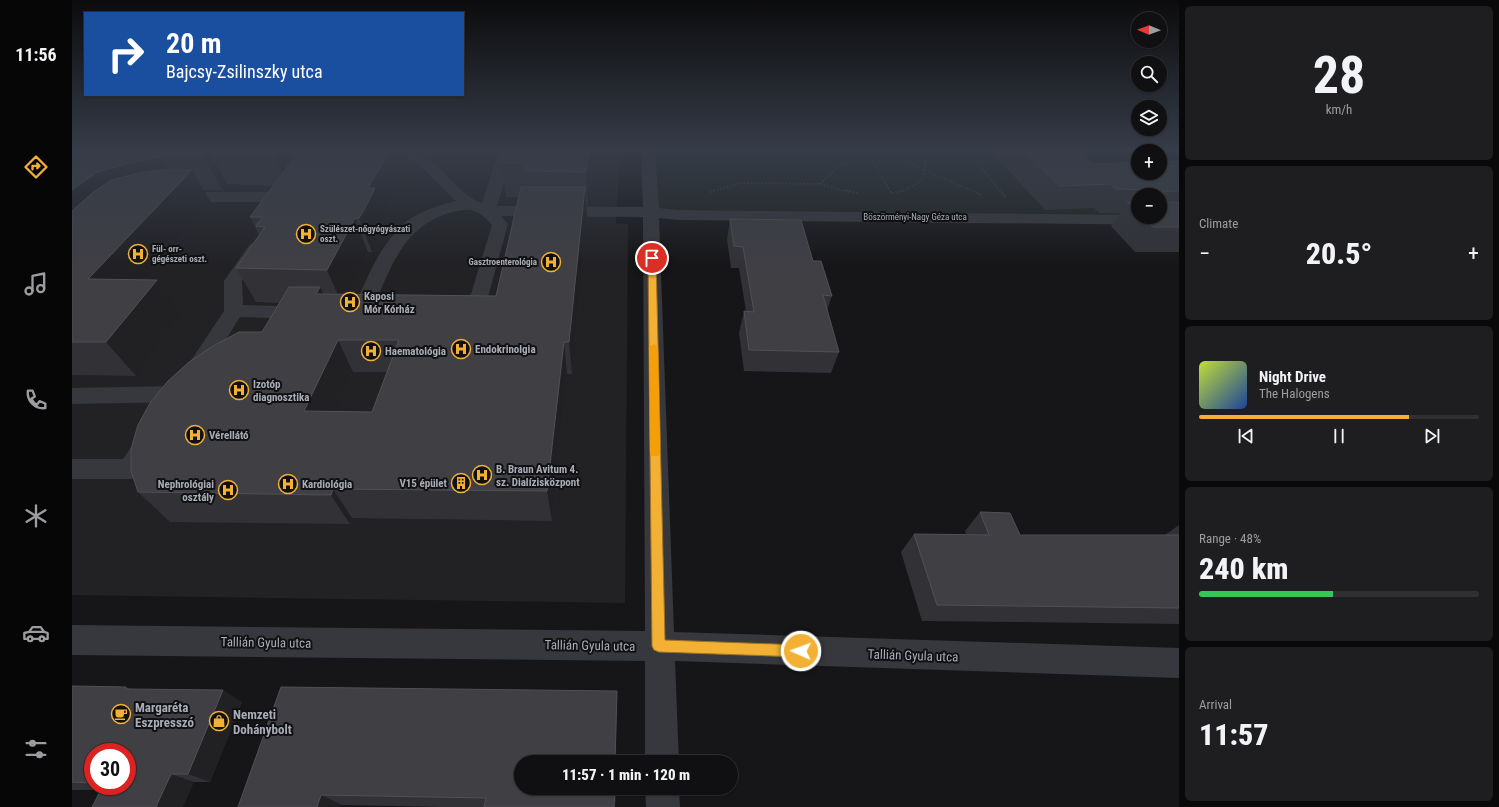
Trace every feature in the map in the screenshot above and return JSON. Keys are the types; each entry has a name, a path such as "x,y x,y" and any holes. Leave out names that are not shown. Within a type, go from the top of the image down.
{"street":[{"path":"438,313 454,313 479,297 500,224 488,211 467,203 453,190"},
{"path":"488,211 495,190"},
{"path":"650,190 662,755"},
{"path":"164,199 179,196 290,197"},
{"path":"361,313 397,241 417,221 435,212 467,203"},
{"name":"Böszörményi-Nagy Géza utca","path":"488,211 651,212 678,215 906,218 1020,216 1179,220"},
{"path":"72,469 130,469 234,312 233,281 264,236"},
{"path":"234,312 321,313"},
{"path":"72,396 169,411"},
{"name":"Tallián Gyula utca","path":"72,640 659,646 1179,664"},
{"path":"662,795 663,807"}],"path":[{"path":"705,193 717,190"},
{"path":"841,190 859,197"},
{"path":"842,190 865,195"},
{"path":"888,190 906,218"},
{"path":"885,194 907,190"},
{"path":"970,190 987,197 1020,216"},
{"path":"999,190 1020,216"}],"shaded area":[{"name":"Kaposi Mór Kórház","path":"72,190 617,190 616,223 628,224 625,603 72,595"},
{"path":"650,190 1131,190 1131,217 651,212"},
{"path":"1167,190 1179,190 1179,217 1167,217"}],"building":[{"path":"97,190 173,190 88,279 157,280 106,342 72,342 72,211"},
{"path":"270,190 374,190 359,218 355,218 327,270 236,268 265,227 256,226 263,217 250,217"},
{"path":"520,190 585,190 569,342 564,342 547,491 333,489 331,495 138,492 131,471 131,449 138,425 150,403 168,381 189,362 213,346 239,332 262,332 289,287 320,287 316,294 496,296","holes":["338,340 399,340 372,412 304,411"]},
{"path":"1167,190 1179,190 1179,191 1167,192"},
{"path":"1167,202 1179,202 1179,227 1153,227 1150,224 1167,224"},
{"path":"730,219 801,220 813,261 821,261 832,296 823,295 839,352 749,350 744,311 754,312 743,247 734,246"},
{"path":"980,512 1010,513 1020,535 1179,535 1179,608 937,605 914,534 989,535"},
{"path":"72,686 126,687 125,689 223,690 188,774 171,774 156,807 92,807 98,795 136,795 136,743 84,743 84,783 72,782"},
{"path":"281,687 617,691 615,755 514,755 514,795 615,795 614,807 484,807 486,798 321,795 317,807 238,807"}],"slow traffic":[{"path":"654,347 655,453"}],"place":[{"name":"Szülészet-nőgyógyászati oszt.","path":"306,234"},
{"name":"Fül- orr- gégészeti oszt.","path":"138,254"},
{"name":"Gasztroenterológia","path":"551,262"},
{"name":"Kaposi Mór Kórház","path":"350,302"},
{"name":"Endokrinolgia","path":"461,349"},
{"name":"Haematológia","path":"371,351"},
{"name":"Izotóp diagnosztika","path":"239,390"},
{"name":"Vérellátó","path":"195,435"},
{"name":"B. Braun Avitum 4. sz. Dialízisközpont","path":"482,475"},
{"name":"V15 épület","path":"461,483"},
{"name":"Kardiológia","path":"288,484"},
{"name":"Nephrológiai osztály","path":"228,490"},
{"name":"Margaréta Eszpresszó","path":"121,714"},
{"name":"Nemzeti Dohánybolt","path":"219,721"}],"route":[{"path":"652,258 659,646 801,651"}]}
